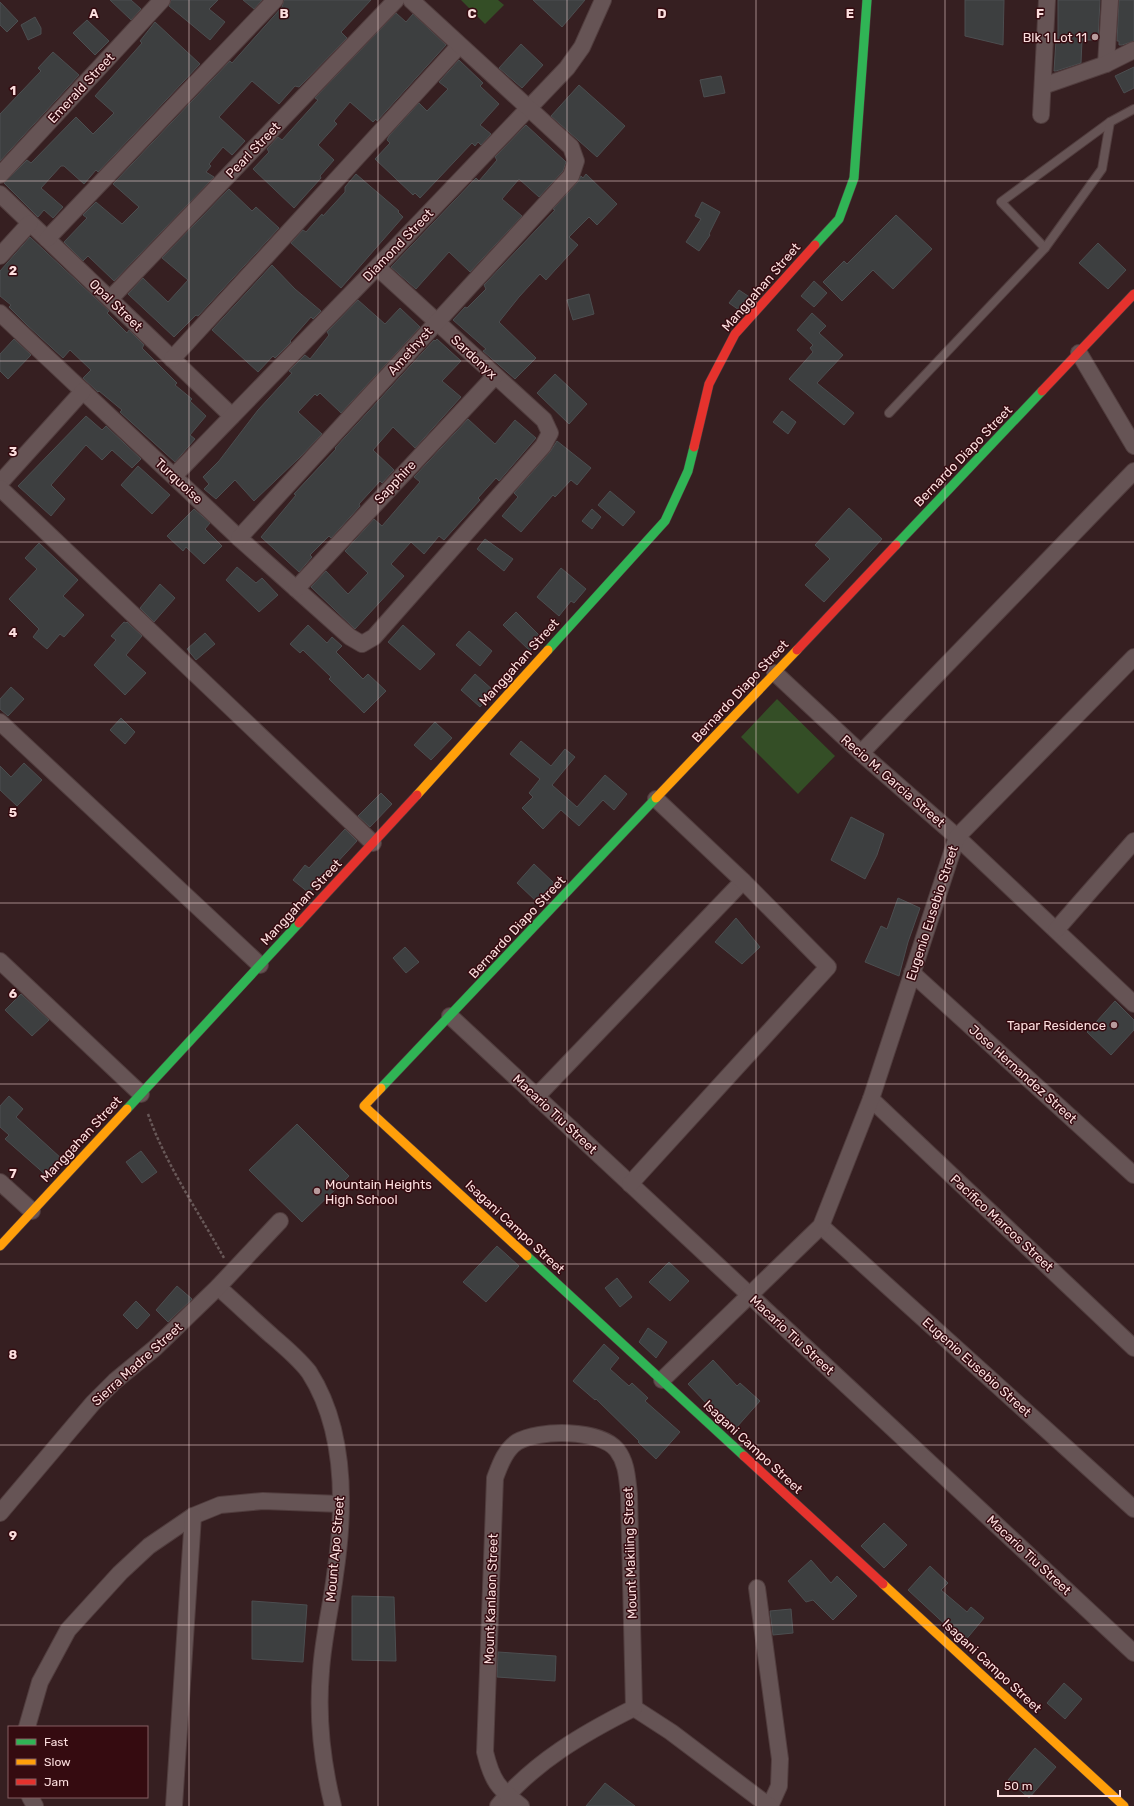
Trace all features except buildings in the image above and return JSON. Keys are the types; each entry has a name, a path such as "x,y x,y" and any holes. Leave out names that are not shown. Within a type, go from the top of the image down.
{"street":[{"name":"Emerald Street","path":"0,175 162,0"},
{"path":"47,239 275,0"},
{"name":"Pearl Street","path":"110,299 396,0"},
{"path":"411,0 529,107"},
{"name":"Diamond Street","path":"174,476 378,267 567,68 582,47 603,0"},
{"name":"Manggahan Street","path":"0,1246 373,843 665,521 688,471 709,384 735,334 839,219 854,178 867,0"},
{"path":"1041,114 1047,0"},
{"path":"1106,64 1110,0"},
{"path":"172,359 460,46"},
{"path":"1043,86 1106,64 1134,50"},
{"name":"Amethyst","path":"239,538 571,176 576,161 571,147 529,107"},
{"name":"Opal Street","path":"0,194 232,416"},
{"path":"0,256 30,223"},
{"name":"Sardonyx","path":"362,644 374,637 543,446 550,433 544,420 378,267"},
{"name":"Bernardo Diapo Street","path":"364,1106 1134,294"},
{"name":"Turquoise","path":"0,314 239,538 350,637 362,644"},
{"path":"1079,353 1134,446"},
{"name":"Sapphire","path":"296,589 495,376"},
{"path":"0,483 83,391"},
{"path":"861,753 1134,472"},
{"path":"0,488 373,843"},
{"name":"Eugenio Eusebio Street","path":"662,1380 749,1294 821,1226 871,1099 957,837 1134,657"},
{"name":"Recio M. Garcia Street","path":"775,673 861,753 957,837 1134,1004"},
{"path":"0,722 260,965"},
{"path":"630,1184 828,967 743,881 656,799"},
{"path":"1056,930 1134,840"},
{"path":"536,1097 743,881"},
{"path":"0,961 141,1094"},
{"name":"Jose Hernandez Street","path":"912,972 1134,1175"},
{"name":"Macario Tiu Street","path":"450,1016 1134,1653"},
{"name":"Pacifico Marcos Street","path":"871,1099 1134,1348"},
{"name":"Isagani Campo Street","path":"364,1106 1124,1806"},
{"path":"0,1182 32,1211"},
{"name":"Sierra Madre Street","path":"0,1513 93,1403 115,1381 155,1348 218,1287 280,1221"},
{"name":"Eugenio Eusebio Street","path":"821,1226 1134,1509"},
{"name":"Mount Apo Street","path":"218,1287 285,1347 308,1372 327,1409 339,1458 342,1504 336,1573 321,1670 320,1725 325,1772 333,1806"},
{"name":"Mount Makiling Street","path":"571,1433 600,1438 616,1449 626,1466 629,1494 634,1708"},
{"name":"Mount Kanlaon Street","path":"521,1806 503,1801 489,1769 485,1752 495,1478 503,1457 517,1442 541,1434 571,1433"},
{"path":"27,1726 40,1682 68,1630 120,1573 149,1546 193,1516 220,1505 263,1501 342,1504"},
{"path":"174,1806 193,1516"},
{"path":"503,1801 531,1772 560,1751 595,1728 634,1708 671,1732 770,1806 779,1786 780,1759 756,1588"}],"lane":[{"path":"1045,248 1001,202 1110,122 1134,109"},
{"path":"889,412 1045,248 1102,168 1110,122"}],"path":[{"path":"141,1094 162,1146 232,1272"}],"green space":[{"path":"461,0 498,0 504,5 485,24"},
{"path":"777,699 835,756 798,794 741,737"}],"traffic: fast":[{"path":"815,245 839,219 854,178 867,0"},
{"path":"896,545 1042,391"},
{"path":"548,650 665,521 688,471 694,447"},
{"path":"381,1088 656,798"},
{"path":"127,1109 299,923"},
{"path":"527,1256 744,1456"}],"traffic: slow":[{"path":"417,795 548,650"},
{"path":"656,798 797,650"},
{"path":"381,1088 364,1106 527,1256"},
{"path":"0,1246 127,1109"},
{"path":"883,1584 1124,1806"}],"traffic: jam":[{"path":"694,447 709,384 735,334 815,245"},
{"path":"1042,391 1134,294"},
{"path":"797,650 896,545"},
{"path":"299,923 417,795"},
{"path":"744,1456 883,1584"}],"place":[{"name":"Blk 1 Lot 11","path":"1095,37"},
{"name":"Tapar Residence","path":"1114,1025"},
{"name":"Mountain Heights High School","path":"317,1191"}]}
